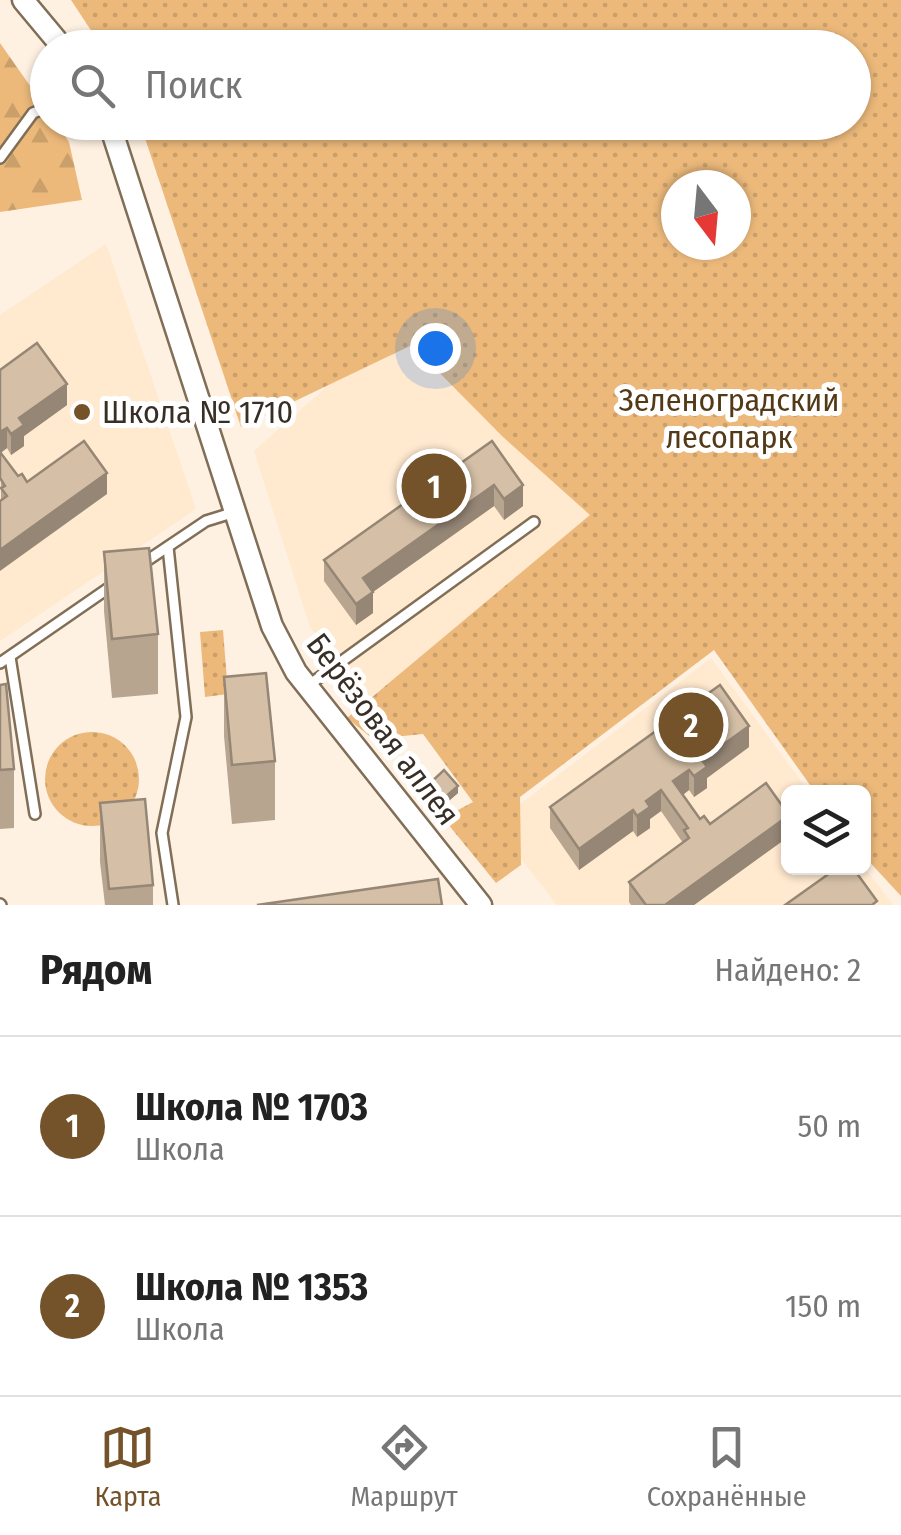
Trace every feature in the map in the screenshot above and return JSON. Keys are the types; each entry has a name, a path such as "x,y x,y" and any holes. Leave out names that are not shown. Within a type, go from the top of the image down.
{"street":[{"path":"23,0 48,30"},
{"name":"Берёзовая аллея","path":"115,140 272,626 307,686 480,905"}],"lane":[{"path":"0,158 30,118"},
{"path":"136,569 206,521 235,512"},
{"path":"307,686 534,522"},
{"path":"168,547 186,717 162,833 174,905"},
{"path":"35,814 5,660 120,580"}],"shaded area":[{"name":"Школа № 1710","path":"106,244 196,509 0,641 0,315"},
{"path":"394,327 611,521 364,701 310,627 254,451"},
{"path":"711,658 804,785 781,785 781,875 870,875 893,905 557,905 494,824"}],"green space":[{"name":"Зеленоградский лесопарк","path":"71,0 901,0 901,896 871,864 871,785 810,785 714,650 520,797 521,865 496,883 443,818 473,802 423,734 373,739 347,718 590,515 502,436 412,345 241,427 146,140 871,140 871,30 91,30"},
{"path":"0,43 30,86 30,140 68,140 82,200 0,212"},
{"path":"223,630 228,694 205,697 200,632"},
{"path":"92,732 110,736 125,746 135,761 139,779 135,797 125,812 110,822 92,826 74,822 59,812 49,797 45,779 49,761 59,746 74,736"}],"building":[{"path":"37,343 67,384 19,418 24,425 11,434 7,428 0,432 0,370"},
{"path":"84,441 107,473 0,550 0,501 7,496 1,488 5,486 0,478 0,452 27,482"},
{"path":"492,441 523,485 504,499 494,485 363,578 373,592 356,604 324,560"},
{"path":"149,548 158,634 112,639 104,552"},
{"path":"266,673 275,761 232,765 224,677"},
{"path":"6,684 14,769 0,770 0,685"},
{"path":"720,685 749,726 702,760 707,767 694,776 689,770 673,781 700,819 704,816 710,824 766,783 781,804 781,821 665,905 646,905 629,882 689,838 684,830 688,828 661,790 646,801 650,807 637,816 633,810 579,849 550,807"},
{"path":"444,770 458,786 443,799 429,784"},
{"path":"145,799 153,885 109,889 100,803"},
{"path":"827,875 858,875 877,901 872,905 785,905"},
{"path":"438,879 442,905 257,905"}],"place":[{"name":"Школа № 1710","path":"82,412"},
{"name":"Школа № 1703","path":"434,486"},
{"name":"Школа № 1353","path":"691,725"}]}
